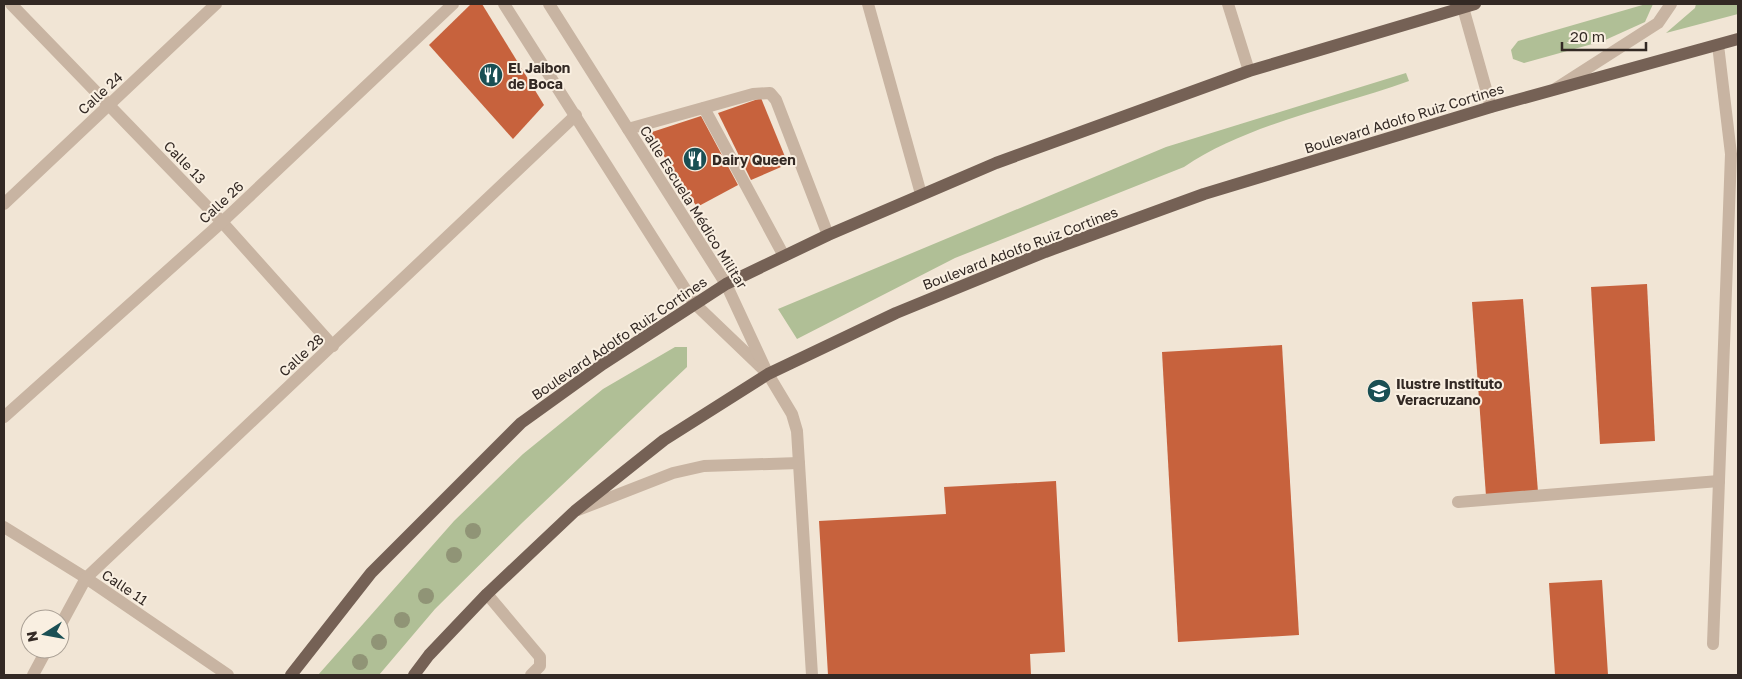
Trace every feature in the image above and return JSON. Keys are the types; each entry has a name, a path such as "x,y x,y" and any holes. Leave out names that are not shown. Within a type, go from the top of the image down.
{"main road":[{"name":"Boulevard Adolfo Ruiz Cortines","path":"291,675 371,573 521,423 603,364 694,303 726,284 828,234 996,163 1249,71 1467,5"},
{"name":"Boulevard Adolfo Ruiz Cortines","path":"414,675 429,655 487,594 575,511 664,440 768,374 896,314 1045,252 1204,194 1491,107 1738,39"}],"street":[{"name":"Calle 13","path":"11,4 222,222 333,346"},
{"name":"Calle 24","path":"4,204 216,4"},
{"name":"Calle 26","path":"4,417 222,222 453,4"},
{"path":"504,4 694,303 768,374 792,414 797,432 812,675"},
{"name":"Calle Escuela Médico Militar","path":"548,4 726,284 768,374"},
{"path":"868,4 921,194"},
{"path":"1228,4 1249,71"},
{"path":"1553,90 1658,23 1671,4"},
{"path":"1467,5 1491,107"},
{"path":"1713,644 1731,154 1718,45"},
{"path":"628,129 753,94 770,93 776,100 828,234"},
{"path":"704,108 784,256"},
{"name":"Calle 28","path":"69,609 86,578 576,116"},
{"path":"575,511 673,474 704,466 799,463"},
{"path":"1458,502 1719,481"},
{"name":"Calle 11","path":"4,527 86,578 228,675"},
{"path":"487,594 540,657 540,666 532,675"},
{"path":"33,675 42,659"}],"green space":[{"path":"1646,4 1653,4 1645,22 1603,41 1524,63 1513,59 1511,50 1518,41"},
{"path":"1696,4 1738,4 1738,14 1666,33 1695,8"},
{"path":"1406,73 1409,81 1264,128 1209,152 1184,167 955,258 797,339 778,309 1166,147"},
{"path":"675,347 687,347 687,367 523,522 435,609 379,675 318,675 454,521 523,454 603,389"}],"building":[{"name":"El Jaibon de Boca","path":"471,4 482,4 544,105 513,139 429,45"},
{"path":"761,98 788,164 751,180 718,113"},
{"name":"Dairy Queen","path":"701,116 738,185 697,207 649,133"},
{"path":"1647,284 1655,441 1600,444 1591,287"},
{"path":"1523,299 1538,492 1486,496 1472,302"},
{"path":"1282,345 1299,635 1178,642 1162,352"},
{"path":"1056,481 1065,652 1030,654 1031,675 828,675 819,521 946,514 944,487"},
{"path":"1602,580 1608,675 1555,675 1549,583"}],"place":[{"name":"El Jaibon de Boca","path":"491,75"},
{"name":"Dairy Queen","path":"695,159"},
{"name":"Ilustre Instituto Veracruzano","path":"1379,391"}]}
